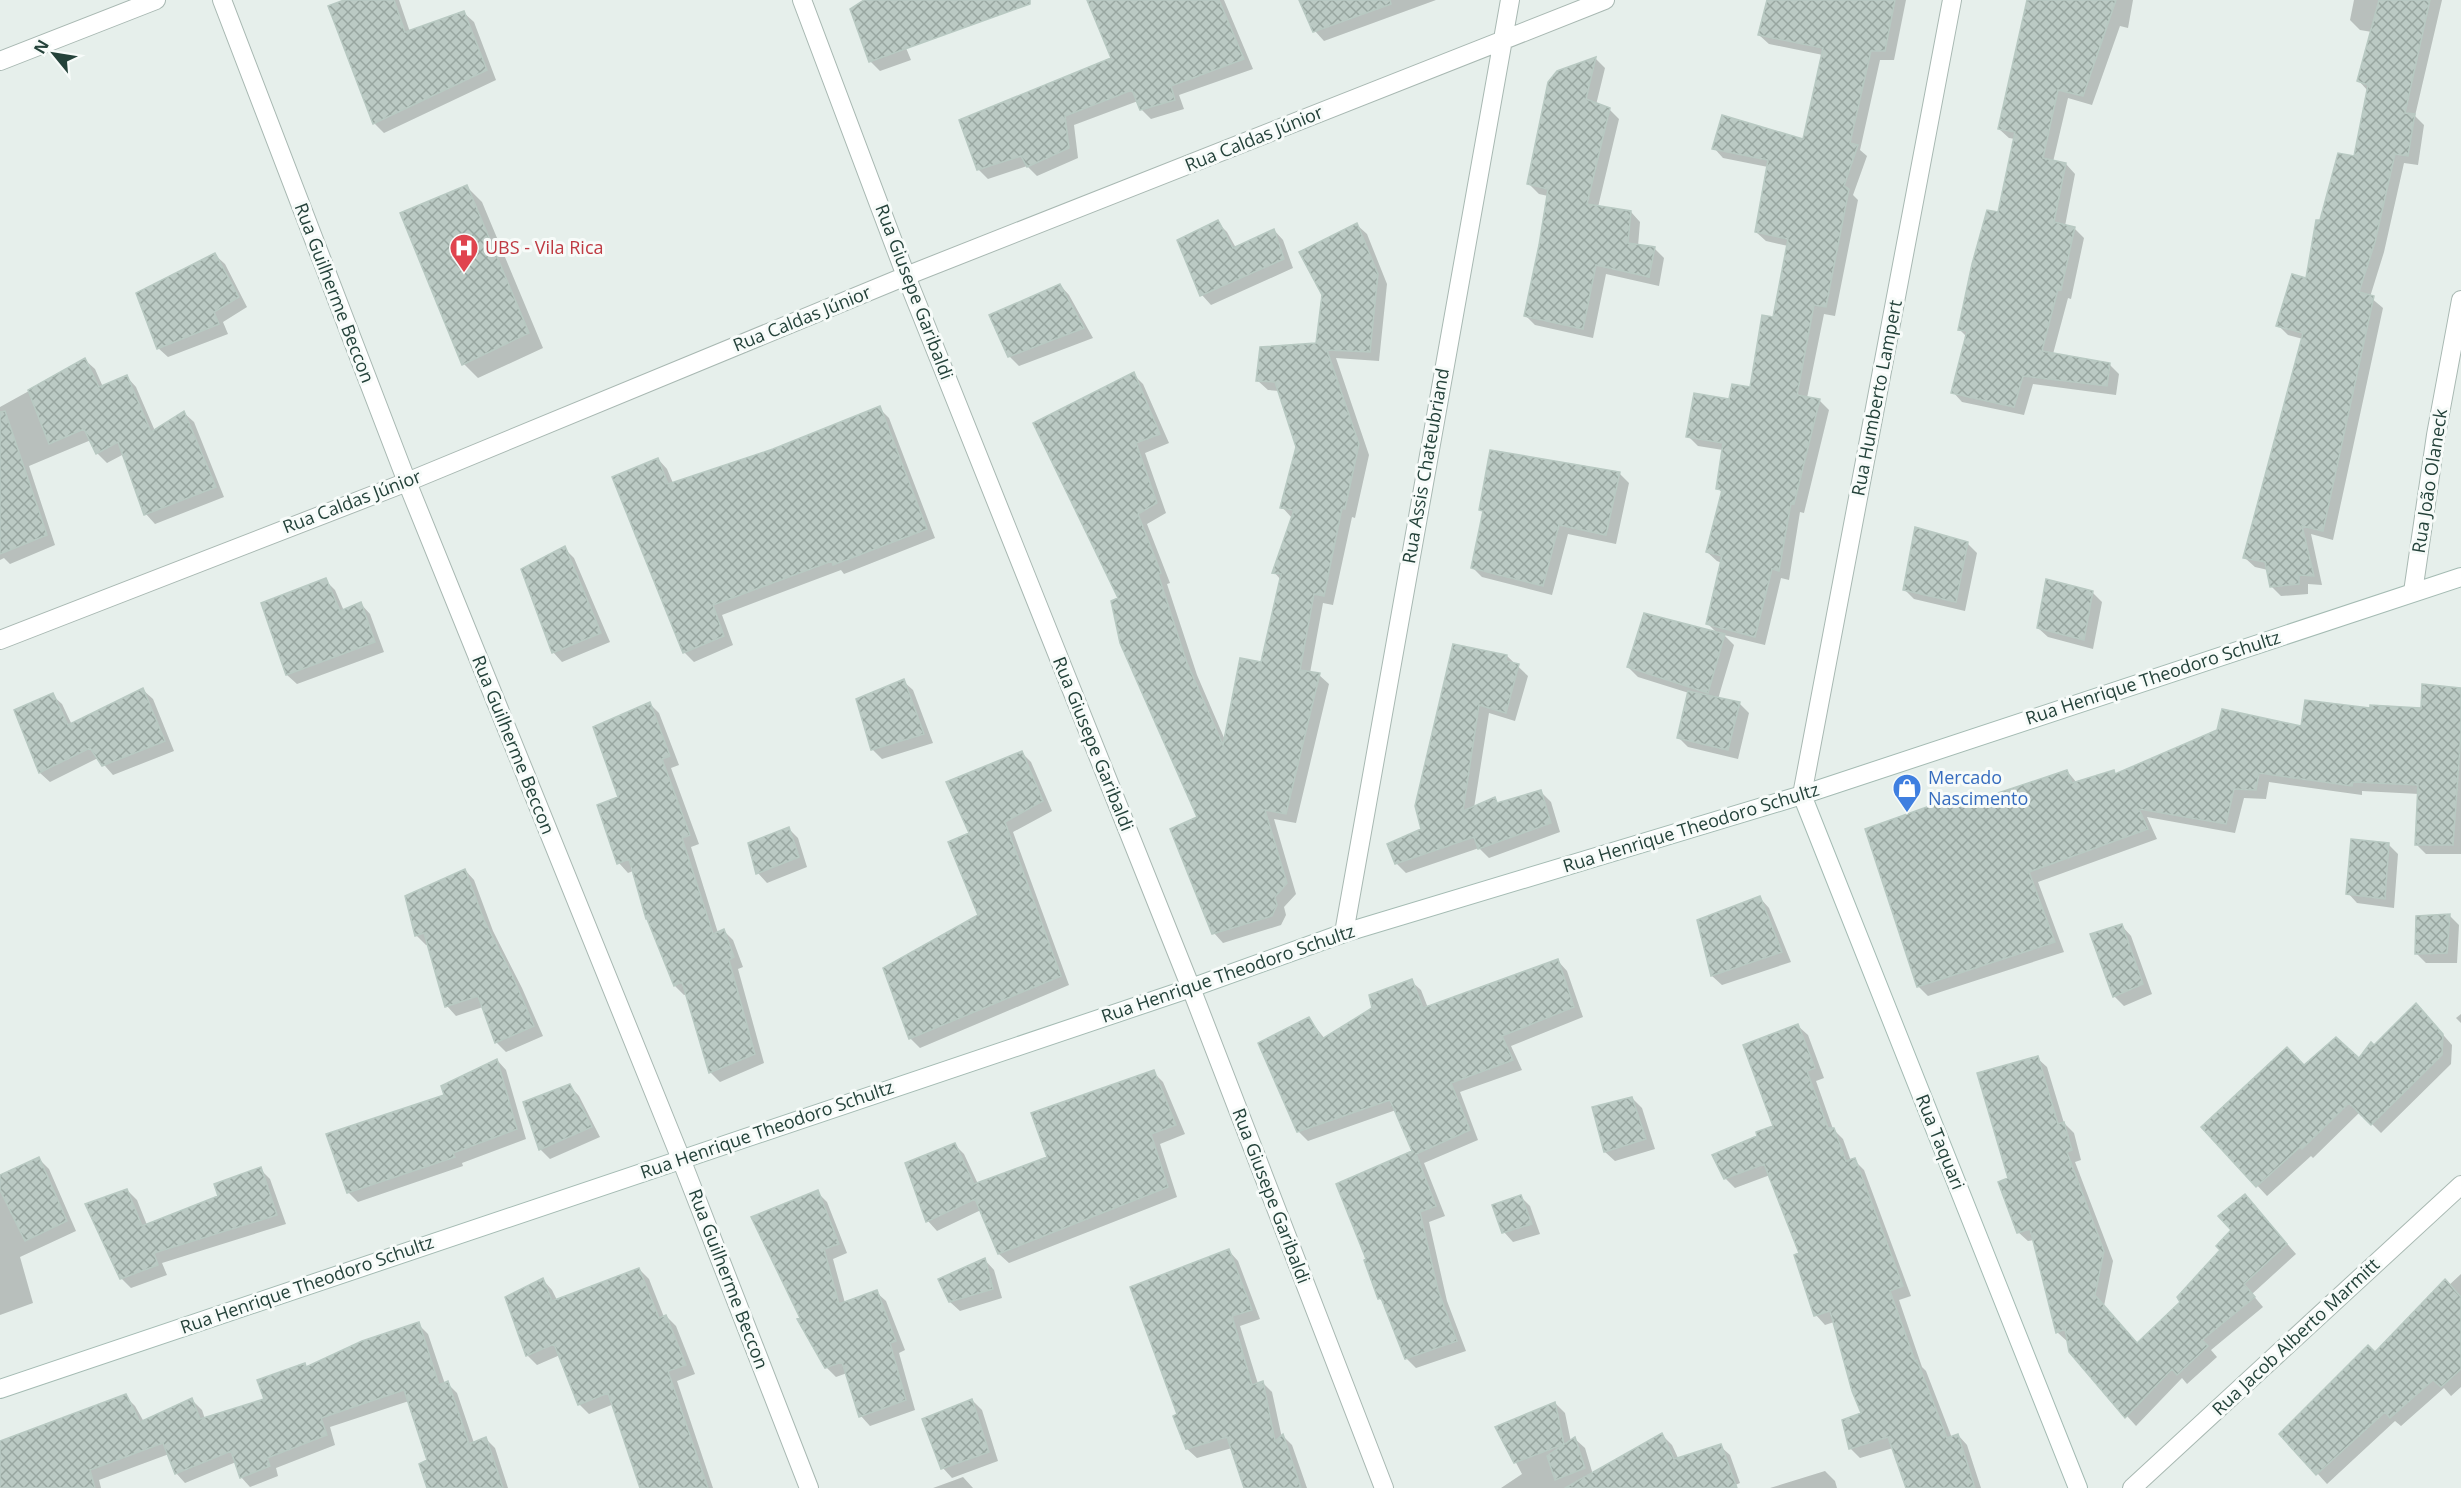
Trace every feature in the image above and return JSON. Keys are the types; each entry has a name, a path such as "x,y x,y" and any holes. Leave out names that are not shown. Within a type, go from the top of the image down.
{"street":[{"path":"0,61 156,0"},
{"name":"Rua Guilherme Beccon","path":"222,0 407,482 681,1159 809,1488"},
{"name":"Rua Giusepe Garibaldi","path":"802,0 906,276 1191,988 1384,1488"},
{"name":"Rua Assis Chateubriand","path":"1344,933 1510,0"},
{"name":"Rua Caldas Júnior","path":"0,640 407,482 906,276 1605,0"},
{"name":"Rua Humberto Lampert","path":"1802,795 1952,0"},
{"name":"Rua João Olaneck","path":"2413,592 2436,435 2461,300"},
{"name":"Rua Henrique Theodoro Schultz","path":"0,1389 1191,988 1344,933 1802,795 2461,577"},
{"name":"Rua Taquari","path":"1802,795 2078,1488"},
{"name":"Rua Jacob Alberto Marmitt","path":"2132,1488 2461,1185"}],"building":[{"path":"344,0 394,0 405,32 464,11 487,70 373,124 328,6"},
{"path":"864,0 1030,0 1030,4 869,62 850,9"},
{"path":"1087,0 1219,0 1244,59 1171,86 1175,100 1140,110 1132,90 1065,116 1069,148 1027,167 1021,156 977,170 959,120 1111,58"},
{"path":"1299,0 1390,0 1391,4 1313,32"},
{"path":"1767,0 1895,0 1885,51 1871,51 1850,143 1858,145 1844,186 1849,189 1826,307 1814,305 1797,395 1820,399 1794,504 1791,503 1779,571 1772,569 1755,637 1706,624 1722,556 1706,552 1722,490 1716,489 1723,443 1686,437 1694,393 1729,399 1732,384 1750,387 1762,315 1773,317 1788,239 1755,232 1768,160 1712,149 1722,115 1803,139 1823,48 1758,35"},
{"path":"2027,0 2116,0 2083,96 2058,90 2043,158 2066,163 2054,222 2075,227 2061,290 2058,289 2042,351 2110,363 2107,386 2023,376 2014,407 1951,393 1967,331 1958,330 1972,264 1987,210 1998,212 2015,132 1998,129"},
{"path":"2379,0 2430,0 2405,113 2415,114 2408,156 2395,154 2375,242 2359,292 2374,296 2323,531 2302,526 2314,576 2299,575 2299,584 2270,587 2265,562 2243,558 2303,333 2276,326 2292,274 2306,278 2316,220 2320,220 2338,153 2354,156 2368,85 2357,81"},
{"path":"1596,57 1586,99 1610,108 1587,204 1631,211 1628,243 1655,247 1649,277 1596,265 1583,329 1524,316 1548,189 1527,184 1548,82 1557,71"},
{"name":"UBS - Vila Rica","path":"467,185 529,333 462,365 400,213"},
{"path":"1218,220 1233,248 1274,229 1284,259 1200,296 1177,240"},
{"path":"1357,223 1378,274 1370,352 1327,350 1359,444 1345,509 1342,508 1324,596 1314,594 1300,670 1320,673 1286,814 1265,810 1287,883 1275,897 1277,905 1272,916 1212,934 1170,829 1197,817 1120,643 1111,601 1118,598 1033,423 1134,372 1160,434 1136,443 1157,503 1138,514 1161,573 1158,574 1187,663 1223,745 1240,658 1261,662 1281,574 1272,573 1294,510 1280,508 1296,447 1275,382 1256,381 1260,347 1316,343 1322,295 1299,252"},
{"path":"215,253 239,297 214,312 219,324 157,349 136,293"},
{"path":"1060,284 1084,328 1008,357 989,315"},
{"path":"85,358 99,387 127,375 151,432 184,411 216,487 144,515 118,442 96,454 84,429 49,444 28,390"},
{"path":"880,406 927,529 833,565 832,561 713,605 724,636 683,653 612,477 658,458 668,484 773,449"},
{"path":"5,411 47,535 0,554 0,412"},
{"path":"1490,450 1620,472 1606,535 1559,525 1543,586 1471,568 1483,511 1479,510"},
{"path":"1915,527 1968,542 1956,602 1903,590"},
{"path":"565,546 601,633 552,653 521,569"},
{"path":"326,578 340,611 361,602 375,642 286,675 261,603"},
{"path":"2046,579 2093,591 2084,640 2037,628"},
{"path":"1644,613 1725,634 1708,693 1627,667"},
{"path":"1453,644 1507,655 1506,661 1519,664 1506,713 1479,705 1463,811 1495,797 1497,803 1541,790 1551,823 1478,849 1474,837 1395,864 1387,844 1421,829 1415,806"},
{"path":"904,679 924,734 871,750 856,699"},
{"path":"2422,684 2461,688 2461,733 2453,845 2415,845 2418,785 2353,782 2352,786 2259,773 2256,790 2234,789 2226,824 2139,809 2148,829 2029,872 2055,942 1917,987 1865,829 1955,797 1959,806 2067,770 2072,783 2114,770 2115,774 2217,730 2222,709 2301,726 2305,700 2370,708 2370,705 2421,708"},
{"path":"143,688 165,741 102,766 90,748 39,773 14,710 53,693 68,725"},
{"path":"1688,691 1740,702 1728,750 1677,738"},
{"path":"650,702 670,756 662,759 690,835 682,838 713,934 724,929 734,957 729,960 755,1054 709,1073 682,982 674,986 646,919 629,859 617,864 597,805 618,797 593,727"},
{"path":"1022,751 1043,801 1005,822 1061,976 909,1039 883,968 978,915 948,842 969,833 946,782"},
{"path":"789,827 799,857 756,874 748,843"},
{"path":"2351,839 2389,843 2385,899 2346,894"},
{"path":"465,869 484,920 513,977 534,1026 495,1043 478,996 445,1007 424,933 415,936 405,896"},
{"path":"1760,896 1782,952 1711,976 1697,920"},
{"path":"2450,914 2447,953 2415,954 2416,916"},
{"path":"2122,924 2143,984 2113,997 2090,934"},
{"path":"1558,959 1574,1007 1502,1036 1513,1060 1451,1083 1470,1130 1416,1154 1436,1206 1420,1212 1438,1290 1457,1341 1405,1359 1381,1298 1378,1299 1364,1260 1366,1259 1336,1184 1412,1151 1390,1100 1297,1132 1258,1043 1309,1017 1322,1039 1372,1008 1369,995 1412,979 1423,1008"},
{"path":"2416,1003 2443,1034 2442,1055 2371,1125 2349,1103 2302,1149 2300,1147 2256,1187 2201,1127 2287,1047 2304,1065 2336,1037 2359,1058 2371,1042 2374,1045"},
{"path":"1798,1024 1815,1068 1807,1071 1828,1128 1834,1128 1846,1161 1855,1158 1903,1286 1890,1291 1915,1361 1917,1360 1947,1438 1958,1434 1975,1488 1906,1488 1888,1437 1849,1449 1842,1420 1861,1413 1852,1391 1830,1311 1814,1316 1794,1255 1799,1253 1764,1164 1724,1179 1712,1155 1757,1136 1756,1132 1773,1126 1743,1045"},
{"path":"2038,1056 2058,1124 2064,1122 2072,1150 2067,1152 2104,1251 2095,1295 2137,1343 2180,1302 2177,1297 2220,1250 2216,1246 2231,1230 2218,1216 2245,1194 2287,1244 2244,1284 2255,1297 2202,1340 2208,1346 2177,1375 2172,1369 2125,1418 2069,1352 2065,1329 2056,1333 2030,1229 2017,1233 1998,1182 2008,1178 1977,1073"},
{"path":"497,1059 517,1129 453,1153 455,1157 347,1193 326,1134 444,1095 441,1086"},
{"path":"1154,1070 1176,1125 1151,1134 1168,1187 998,1254 975,1199 926,1222 905,1163 955,1143 974,1184 1047,1157 1031,1113"},
{"path":"570,1084 592,1127 539,1150 523,1102"},
{"path":"1632,1097 1646,1139 1604,1152 1592,1107"},
{"path":"39,1157 67,1221 25,1241 0,1190 0,1175"},
{"path":"261,1167 277,1215 154,1253 158,1265 120,1279 85,1204 127,1189 142,1226 218,1196 214,1184"},
{"path":"818,1190 839,1244 824,1249 839,1304 877,1290 896,1341 890,1343 906,1400 859,1417 842,1362 825,1368 797,1319 800,1318 751,1217"},
{"path":"1521,1195 1532,1224 1502,1233 1492,1205"},
{"path":"1229,1249 1252,1310 1232,1316 1252,1385 1263,1381 1275,1441 1283,1434 1301,1488 1244,1488 1227,1437 1186,1449 1173,1416 1177,1414 1130,1287"},
{"path":"985,1258 993,1289 949,1302 938,1279"},
{"path":"639,1268 659,1318 666,1315 686,1365 668,1371 708,1488 640,1488 608,1393 578,1405 554,1344 526,1356 505,1297 543,1278 552,1301"},
{"path":"2445,1279 2461,1297 2461,1369 2441,1387 2433,1380 2390,1418 2385,1412 2316,1475 2279,1434 2368,1345 2375,1352"},
{"path":"419,1322 439,1385 448,1381 469,1444 486,1437 503,1488 427,1488 419,1464 427,1460 404,1390 321,1418 327,1435 267,1458 270,1466 240,1478 231,1451 175,1474 163,1443 90,1470 95,1488 0,1488 0,1441 126,1394 140,1422 192,1398 200,1419 264,1399 257,1380 305,1363 306,1367 362,1341"},
{"path":"972,1399 989,1452 941,1469 922,1419"},
{"path":"1555,1402 1564,1444 1514,1463 1495,1427"},
{"path":"1662,1433 1674,1459 1721,1444 1737,1488 1565,1488"},
{"path":"1575,1437 1585,1468 1555,1480 1547,1456"}],"place":[{"name":"UBS - Vila Rica","path":"464,274"},
{"name":"Mercado Nascimento","path":"1907,814"}]}
